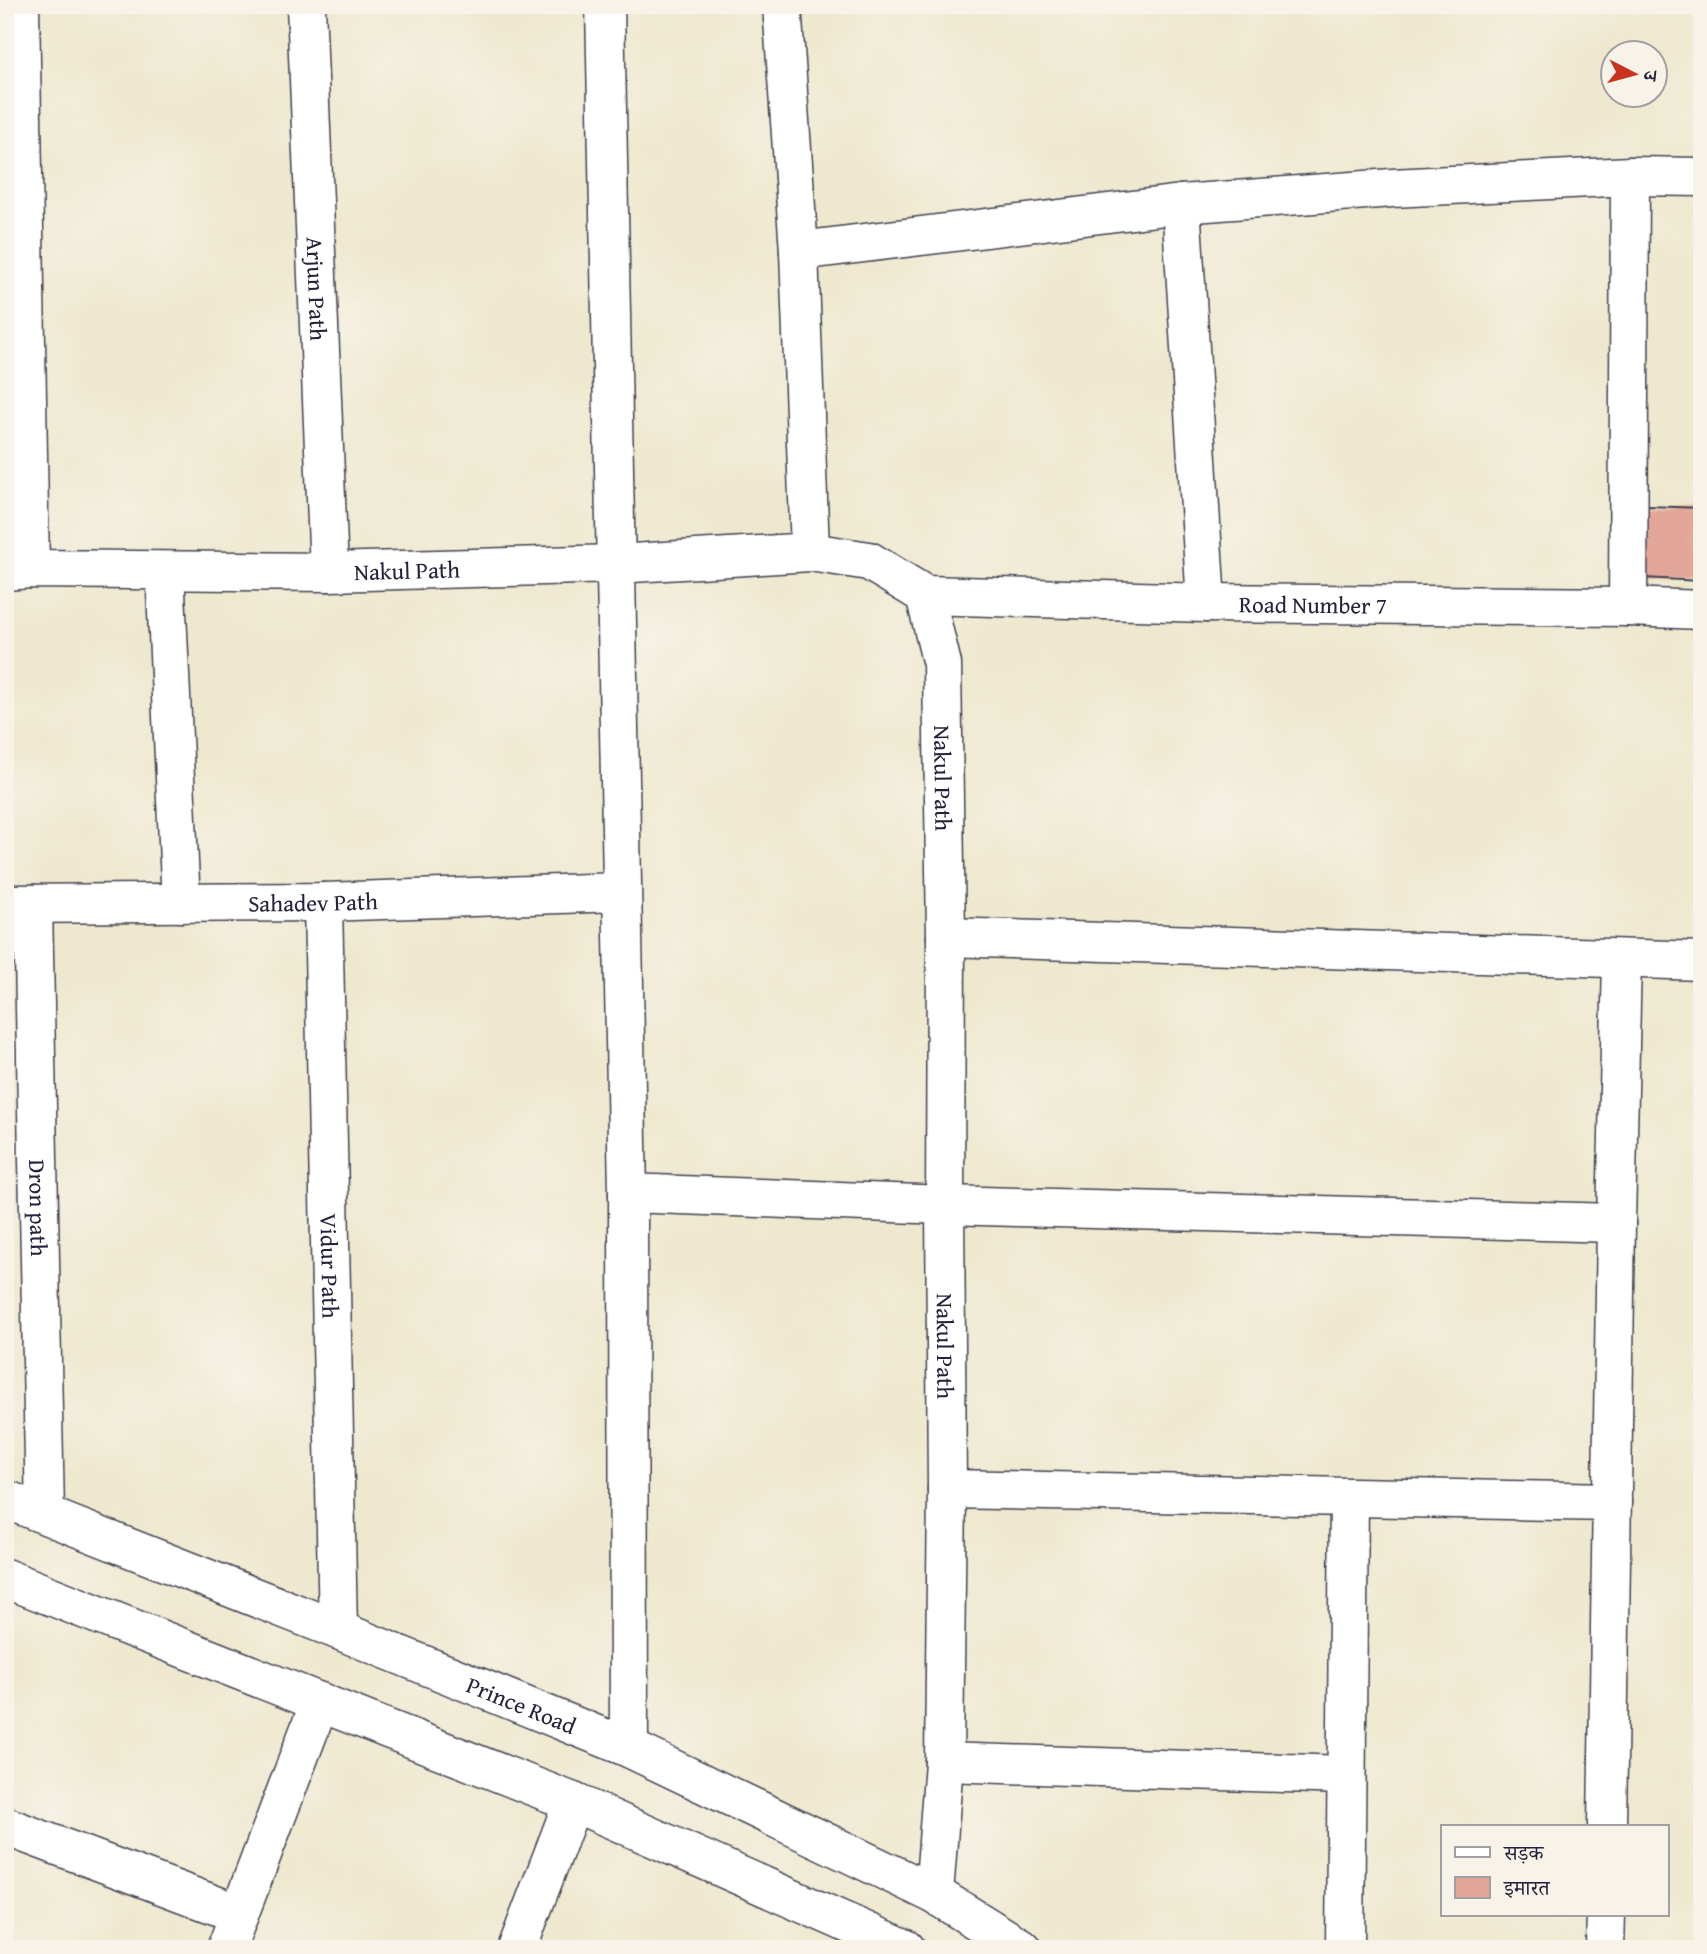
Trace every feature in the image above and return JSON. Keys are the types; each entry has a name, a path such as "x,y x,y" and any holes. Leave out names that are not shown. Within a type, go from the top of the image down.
{"street":[{"path":"18,570 20,5"},
{"name":"Arjun Path","path":"306,5 330,572"},
{"path":"605,5 628,1193 629,1748"},
{"path":"782,5 799,251 810,552"},
{"path":"799,251 1181,204 1392,188 1630,176 1702,177"},
{"path":"1628,607 1630,176"},
{"path":"1181,204 1206,603"},
{"name":"Nakul Path","path":"18,570 330,572 616,564 810,552 869,561 925,594 942,664 946,937 947,1489 944,1762 934,1894"},
{"path":"166,571 181,903"},
{"name":"Road Number 7","path":"925,594 1206,603 1702,610"},
{"name":"Sahadev Path","path":"19,904 323,902 621,892"},
{"name":"Vidur Path","path":"323,902 338,1630"},
{"name":"Dron path","path":"19,904 44,1514"},
{"path":"946,937 1702,961"},
{"path":"1607,1825 1622,959"},
{"path":"628,1193 945,1205 1616,1223"},
{"path":"947,1489 1612,1502"},
{"path":"1345,1949 1349,1498"},
{"name":"Prince Road","path":"5,1499 629,1748 934,1894 1023,1949"},
{"path":"5,1578 573,1802 906,1949"},
{"path":"226,1949 320,1702"},
{"path":"944,1762 1345,1775"},
{"path":"517,1949 573,1802"},
{"path":"5,1826 239,1914"},
{"path":"1605,1949 1606,1916"}],"building":[{"path":"1648,506 1702,508 1700,581 1644,578"}]}
